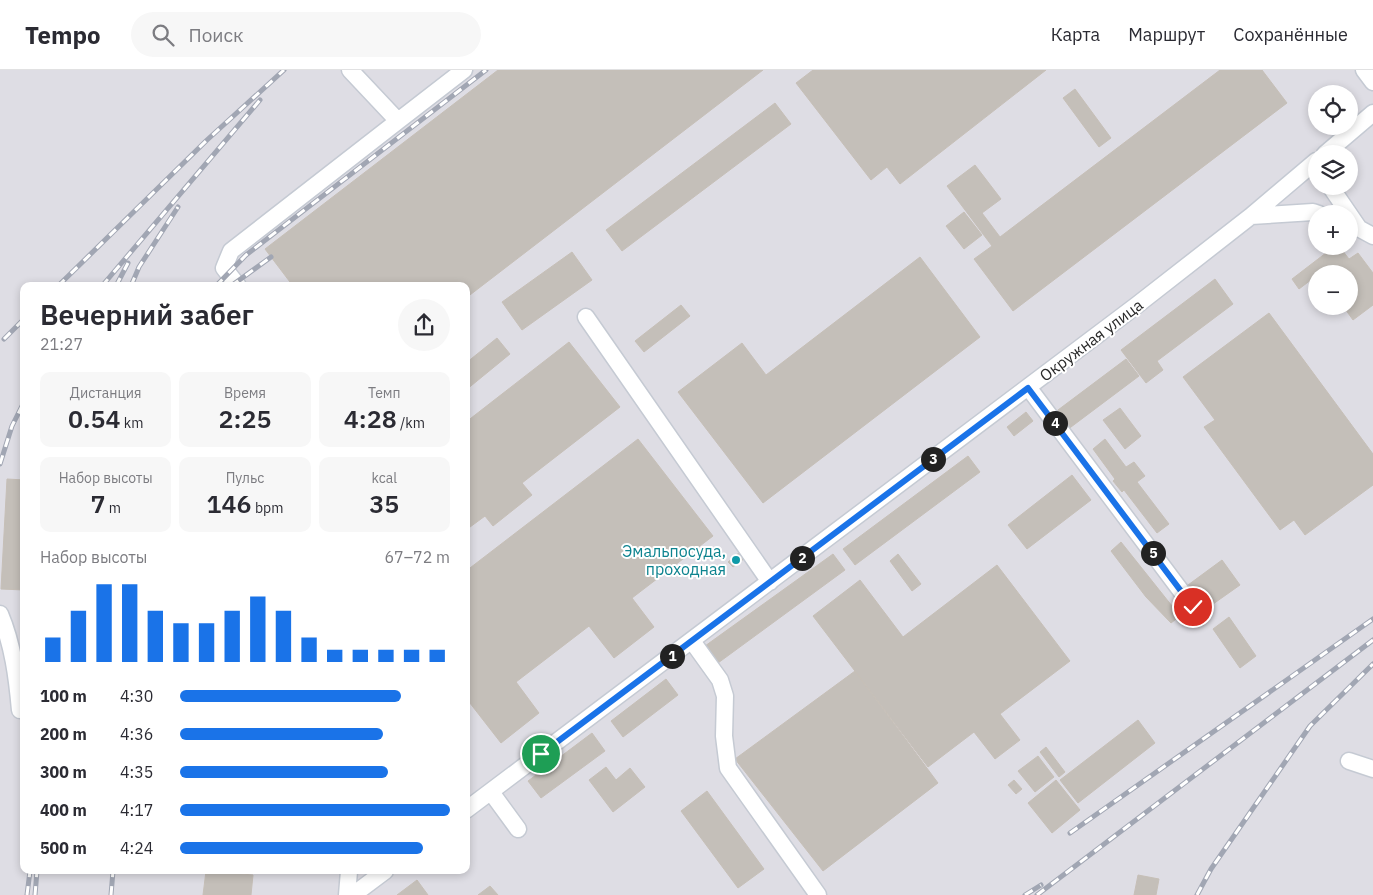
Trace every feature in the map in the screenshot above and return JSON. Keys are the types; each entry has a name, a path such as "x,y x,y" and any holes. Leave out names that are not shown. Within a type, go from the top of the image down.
{"street":[{"path":"350,70 398,121"},
{"path":"235,282 224,268 231,252 464,70"},
{"path":"1364,70 1373,82"},
{"name":"Окружная улица","path":"1336,145 1373,113"},
{"name":"Окружная улица","path":"470,807 1028,388 1251,216 1308,169"},
{"path":"1251,216 1308,212"},
{"path":"1358,227 1373,236"},
{"path":"586,317 770,582"},
{"path":"1028,388 1193,607"},
{"path":"0,614 15,664 20,710"},
{"path":"692,641 720,680 724,696 724,736 728,768 818,895"},
{"path":"1350,761 1373,769"},
{"path":"491,792 518,828"},
{"path":"346,895 349,874"},
{"path":"353,895 380,874"}],"shaded area":[{"path":"0,70 1373,70 1373,895 0,895"}],"building":[{"path":"498,70 763,70 470,295 470,282 290,282 265,249"},
{"path":"813,70 1046,70 900,184 887,167 871,180 796,83"},
{"path":"1220,70 1262,70 1287,103 1013,311 974,259 992,246 947,186 975,165 1001,199 982,213 1000,237"},
{"path":"1075,89 1111,138 1099,147 1063,98"},
{"path":"775,103 791,124 622,251 606,230"},
{"path":"964,212 982,235 964,249 946,226"},
{"path":"572,252 592,280 522,330 502,302"},
{"path":"1358,253 1373,273 1373,305 1353,320 1349,315 1358,315 1358,265 1310,265 1323,255 1346,255 1349,259 1358,255"},
{"path":"920,257 980,337 763,503 678,392 742,343 766,375"},
{"path":"1308,267 1308,282 1299,289 1292,279"},
{"path":"1215,279 1233,304 1157,361 1163,370 1146,383 1121,350"},
{"path":"681,305 690,316 644,352 635,341"},
{"path":"1269,313 1373,454 1373,485 1305,535 1294,520 1280,530 1204,427 1215,420 1183,377"},
{"path":"497,338 510,354 470,387 470,360"},
{"path":"569,342 620,407 522,483 532,495 493,526 485,516 470,527 470,419"},
{"path":"1126,359 1139,376 1067,430 1054,413"},
{"path":"1120,408 1141,436 1125,449 1103,420"},
{"path":"1026,412 1033,421 1014,436 1007,427"},
{"path":"638,439 713,536 632,598 654,627 614,658 589,626 516,682 539,713 501,743 470,703 470,568"},
{"path":"1105,439 1126,467 1134,462 1145,476 1137,482 1169,524 1157,533 1124,490 1122,492 1113,481 1115,479 1093,449"},
{"path":"968,456 980,472 855,565 843,549"},
{"path":"1072,475 1091,500 1027,549 1008,525"},
{"path":"7,479 20,480 20,590 1,589"},
{"path":"1121,542 1180,616 1171,623 1146,597 1111,551"},
{"name":"Эмальпосуда, проходная","path":"740,552 745,558 733,567 728,562"},
{"path":"833,554 845,570 718,663 705,646"},
{"path":"898,554 921,584 912,591 890,561"},
{"path":"1222,560 1240,585 1206,609 1188,585"},
{"path":"997,565 1070,661 1000,714 1020,740 995,759 974,732 928,767 813,616 860,580 903,637"},
{"path":"1229,617 1256,656 1240,668 1213,629"},
{"path":"855,671 938,783 823,871 735,759"},
{"path":"666,679 678,695 623,737 611,721"},
{"path":"1138,720 1155,743 1078,803 1060,780"},
{"path":"592,733 605,751 541,798 528,781"},
{"path":"1046,747 1065,772 1059,777 1040,752"},
{"path":"1038,756 1054,777 1035,792 1018,771"},
{"path":"606,767 616,780 630,768 645,787 613,812 589,780"},
{"path":"1014,780 1022,789 1016,794 1008,785"},
{"path":"1056,780 1080,810 1052,833 1028,803"},
{"path":"707,791 764,869 738,888 681,811"},
{"path":"206,874 253,875 251,895 203,895"},
{"path":"1138,875 1159,879 1156,895 1134,895"},
{"path":"417,880 428,895 397,895"},
{"path":"490,886 498,895 478,895"}],"railway":[{"path":"62,282 207,140 284,70"},
{"path":"220,282 246,255 486,70"},
{"path":"105,282 260,100"},
{"path":"133,282 139,267 178,207"},
{"path":"237,282 271,257"},
{"path":"118,282 128,263"},
{"path":"4,339 20,323"},
{"path":"0,464 12,426 20,410"},
{"path":"1070,833 1373,619"},
{"path":"1037,895 1373,640"},
{"path":"1197,895 1211,869 1310,726 1373,664"},
{"path":"27,895 30,874"},
{"path":"35,895 37,874"},
{"path":"111,895 113,874"},
{"path":"1025,895 1041,885"}],"place":[{"name":"Эмальпосуда, проходная","path":"736,560"}],"route":[{"path":"541,754 1028,388 1193,607"}]}
